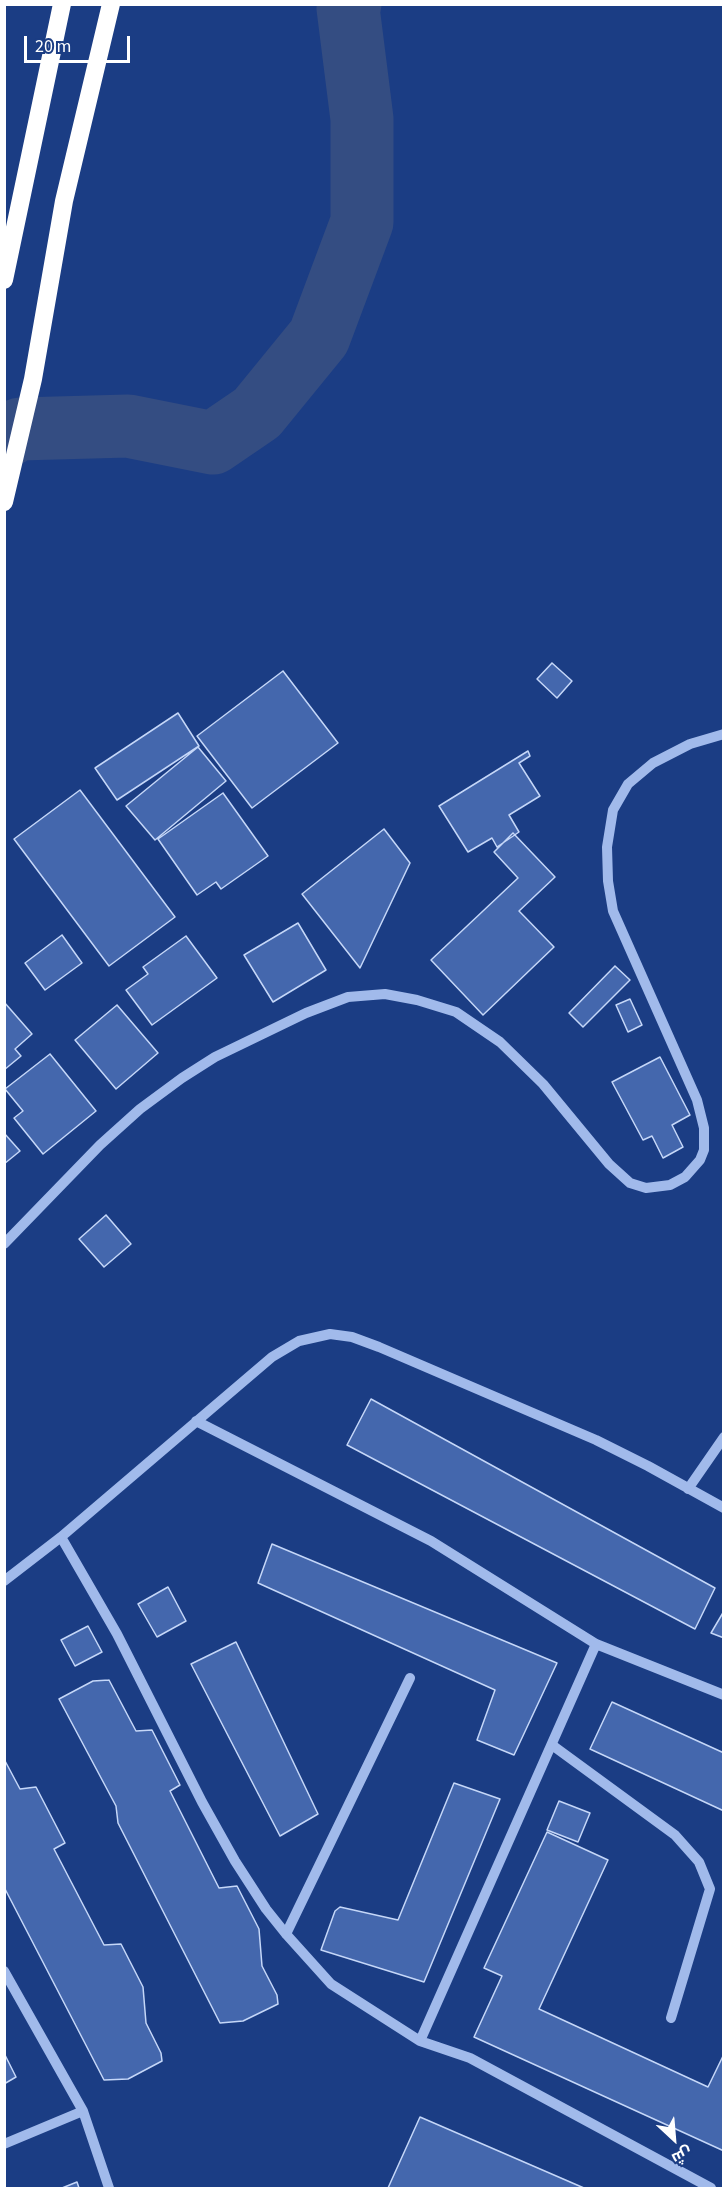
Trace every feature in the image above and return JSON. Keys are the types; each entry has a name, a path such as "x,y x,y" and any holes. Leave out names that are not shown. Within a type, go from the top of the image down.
{"highway":[{"path":"4,280 63,4"},
{"path":"4,502 33,379 64,201 111,4"}],"street":[{"path":"4,1244 100,1145 140,1109 182,1078 215,1056 348,997 385,994 417,1000 456,1012 500,1042 543,1084 609,1164 630,1183 646,1188 670,1185 685,1177 700,1160 704,1150 704,1128 697,1100 613,911 608,880 607,846 613,810 628,784 653,763 690,744 723,734"},
{"path":"4,1581 61,1537 272,1357 299,1341 330,1334 352,1337 379,1347 596,1440 723,1508"},
{"path":"196,1421 431,1541 596,1644 723,1695"},
{"path":"688,1488 723,1437"},
{"path":"61,1537 117,1634 202,1802 230,1851 266,1909 331,1984 420,2041 470,2058 711,2188"},
{"path":"420,2041 596,1644"},
{"path":"286,1934 410,1678"},
{"path":"552,1745 675,1835 699,1862 710,1889 670,2018"},
{"path":"4,1971 83,2111 109,2188"},
{"path":"4,2144 83,2111"}],"building":[{"path":"552,663 572,681 557,698 537,679"},
{"path":"283,671 338,743 252,808 197,736"},
{"path":"178,713 199,746 117,800 95,768"},
{"path":"198,747 226,781 155,840 126,806"},
{"path":"528,751 530,756 519,763 540,796 509,815 519,832 497,847 492,838 468,852 439,806"},
{"path":"80,790 175,917 109,966 14,839"},
{"path":"223,793 268,856 221,889 216,882 197,895 158,839"},
{"path":"384,829 410,863 360,968 302,894"},
{"path":"513,833 555,877 519,911 554,947 483,1015 431,960 518,878 494,852"},
{"path":"298,923 326,970 273,1002 244,955"},
{"path":"62,935 82,963 45,990 25,963"},
{"path":"186,936 217,978 152,1025 126,990 148,974 143,967"},
{"path":"615,966 630,980 583,1027 569,1013"},
{"path":"630,999 642,1025 628,1032 616,1005"},
{"path":"4,1002 32,1034 15,1049 21,1056 4,1070"},
{"path":"117,1005 158,1053 116,1089 75,1040"},
{"path":"50,1054 96,1111 43,1154 14,1118 23,1111 5,1089"},
{"path":"660,1057 690,1115 672,1125 683,1147 663,1158 652,1136 643,1140 612,1082"},
{"path":"4,1133 20,1151 4,1164"},
{"path":"106,1215 131,1244 104,1267 79,1239"},
{"path":"371,1399 715,1588 695,1629 347,1445"},
{"path":"272,1544 557,1663 514,1755 477,1740 495,1690 258,1583"},
{"path":"168,1587 186,1621 157,1637 138,1604"},
{"path":"724,1611 724,1638 711,1633"},
{"path":"88,1626 102,1652 75,1666 61,1640"},
{"path":"236,1642 318,1814 280,1836 191,1664"},
{"path":"109,1680 136,1731 152,1730 180,1785 170,1791 219,1888 237,1886 259,1929 262,1966 277,1995 278,2004 243,2021 220,2023 118,1823 116,1806 59,1699 93,1681"},
{"path":"612,1702 724,1753 724,1811 590,1749"},
{"path":"4,1759 20,1789 36,1787 65,1843 54,1849 104,1945 121,1944 143,1987 146,2023 161,2053 162,2061 128,2079 104,2080 4,1887"},
{"path":"454,1783 500,1799 424,1982 321,1950 335,1911 340,1907 398,1920"},
{"path":"559,1801 590,1813 578,1842 547,1830"},
{"path":"547,1832 608,1860 539,2009 708,2087 724,2054 724,2151 474,2037 502,1976 484,1968"},
{"path":"4,2053 16,2077 4,2084"},
{"path":"420,2117 584,2188 388,2188"},
{"path":"77,2182 79,2188 62,2188"}],"waterway":[{"path":"4,437 20,429 128,426 213,443 257,413 319,337 362,222 362,119 348,8 350,4"}]}
